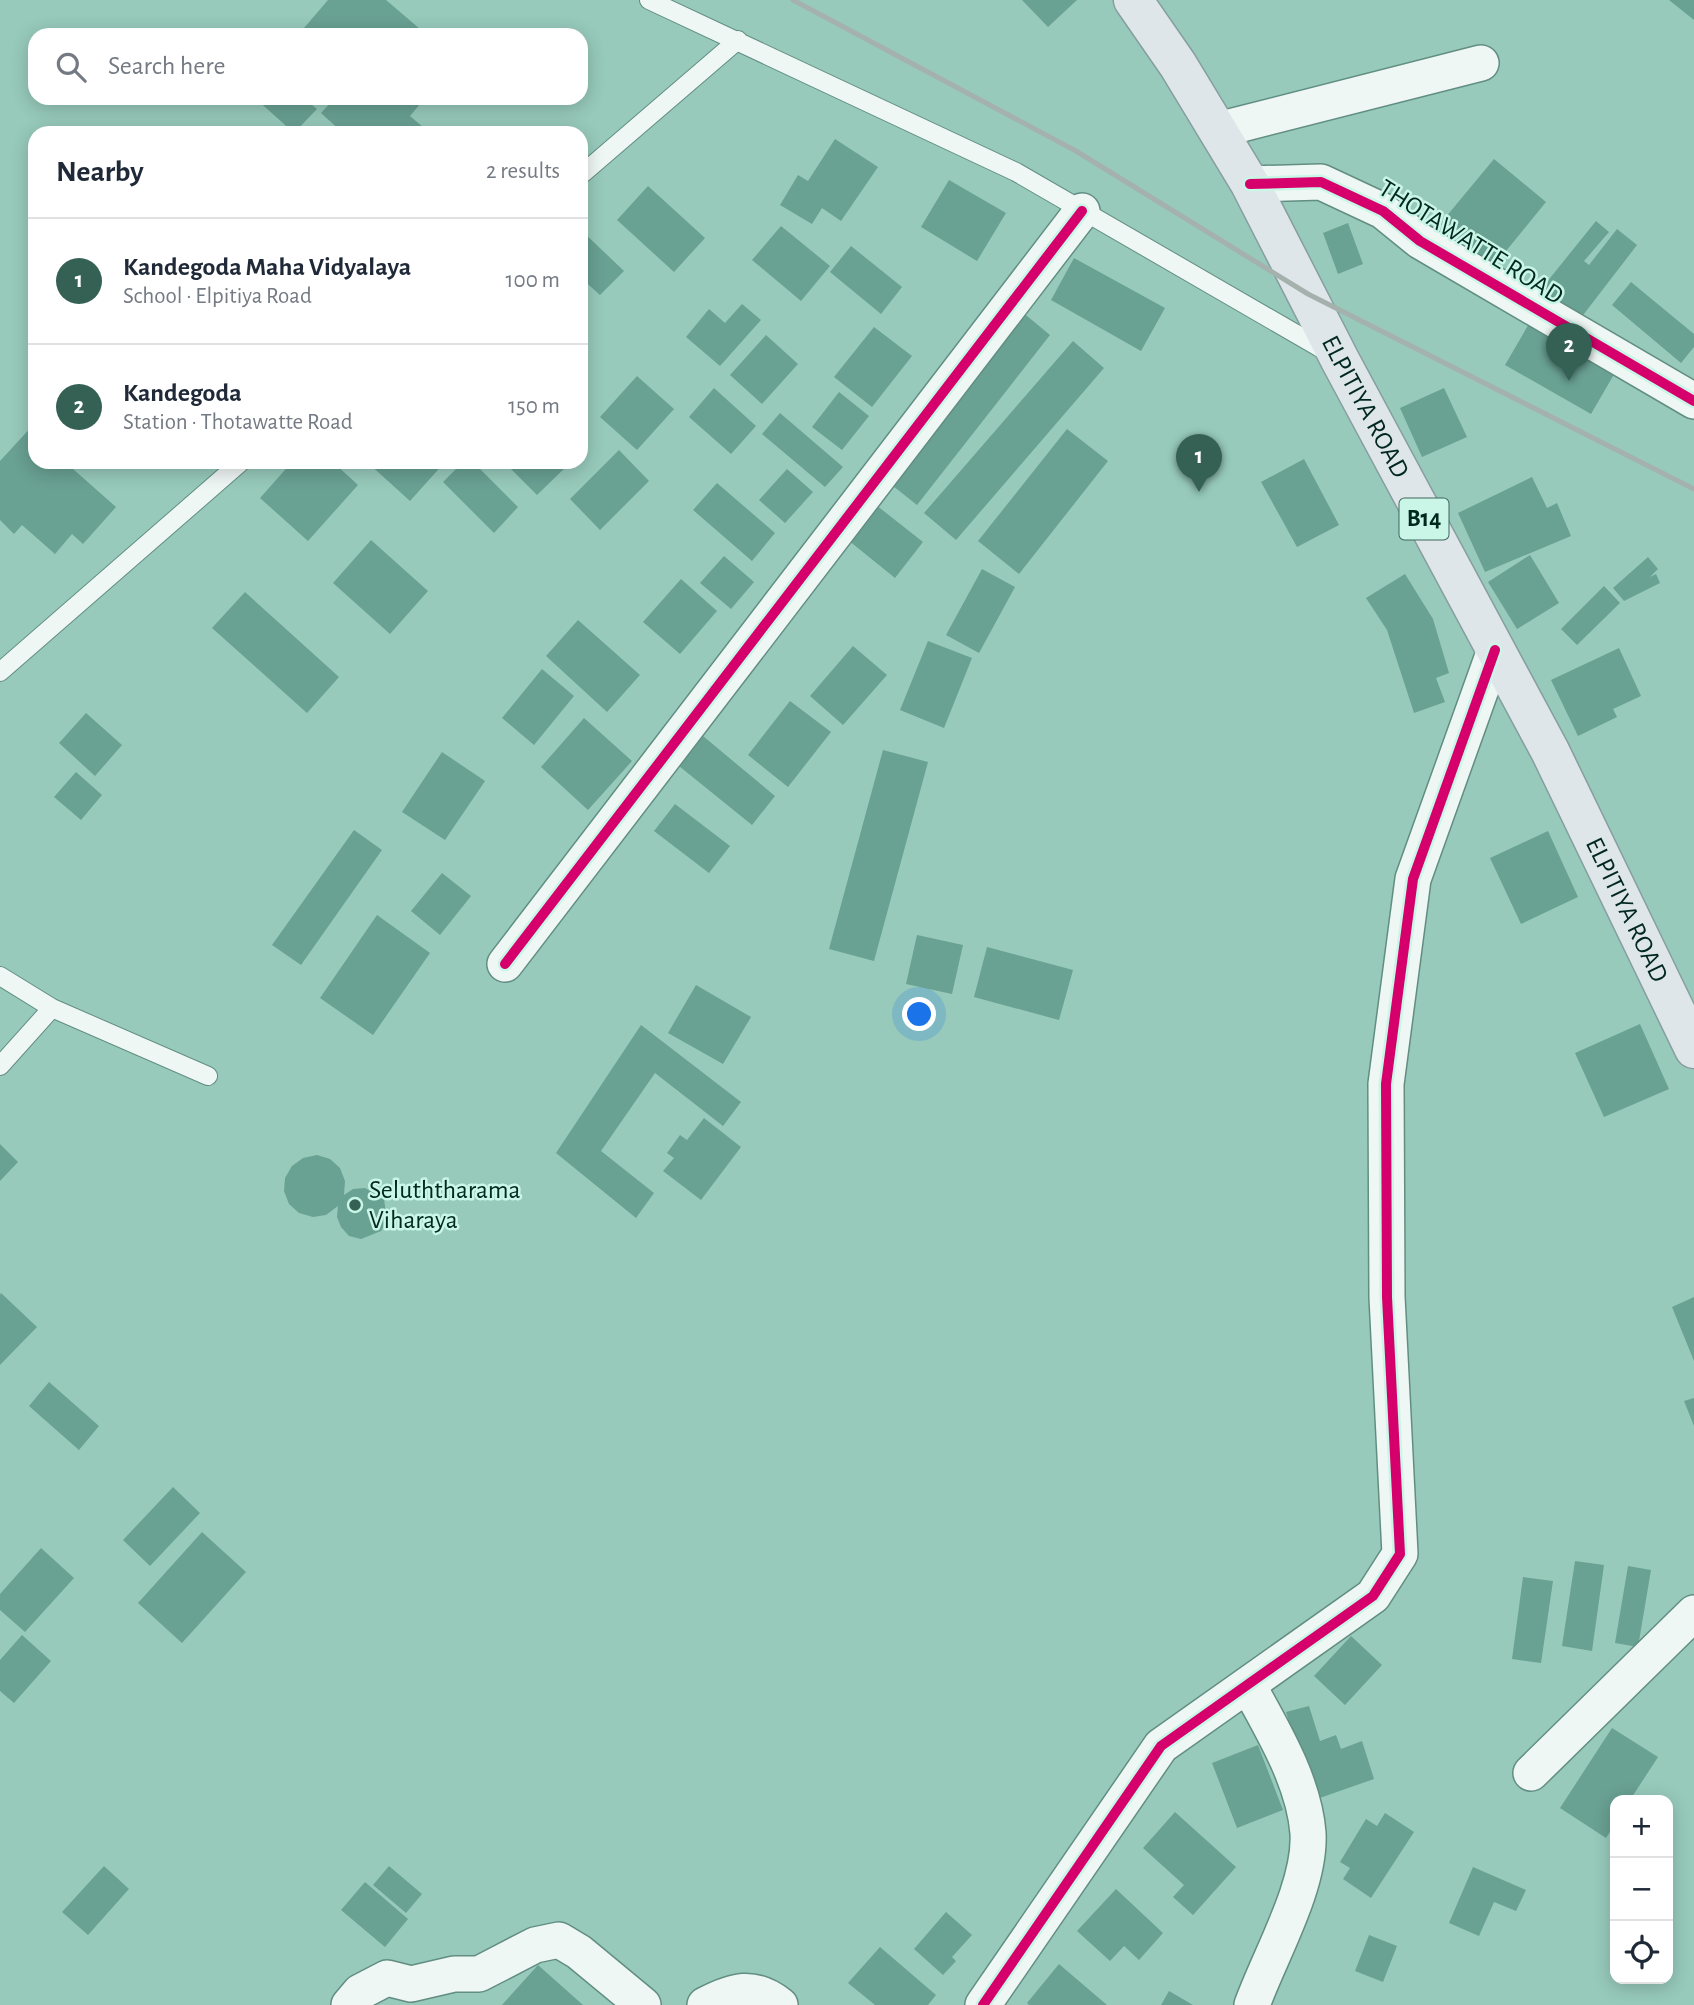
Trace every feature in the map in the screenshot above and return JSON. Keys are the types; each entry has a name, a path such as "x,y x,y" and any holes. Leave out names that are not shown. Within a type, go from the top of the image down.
{"main road":[{"name":"ELPITIYA ROAD","path":"1133,0 1250,184 1340,360 1550,751 1694,1049"}],"street":[{"path":"1218,131 1482,63"},
{"name":"THOTAWATTE ROAD","path":"1250,184 1321,182 1382,211 1420,241 1694,401"},
{"path":"505,964 1082,211"},
{"path":"983,2005 1161,1746 1373,1597 1399,1554 1387,1297 1386,1084 1413,879 1495,650"},
{"path":"1531,1773 1694,1614"},
{"path":"1248,1685 1296,1783 1308,1833 1303,1872 1252,2005"},
{"path":"349,2005 360,1992 387,1978 411,1984 454,1974 479,1974 536,1945 559,1940 579,1952 643,2005"},
{"path":"705,2005 741,1990 765,1994 779,2005"}],"lane":[{"path":"649,0 1016,172 1340,360"},
{"path":"588,169 738,40"},
{"path":"0,672 233,469"},
{"path":"0,976 52,1008 208,1076"},
{"path":"0,1066 52,1008"}],"building":[{"path":"328,0 386,0 419,28 304,28"},
{"path":"1022,0 1077,0 1048,27"},
{"path":"1669,0 1694,0 1694,20"},
{"path":"263,105 312,105 317,109 301,126 286,126"},
{"path":"328,105 419,105 410,116 422,126 335,126 321,113"},
{"path":"835,139 878,167 841,221 822,208 812,224 780,205 798,175 808,181"},
{"path":"1494,159 1546,202 1493,267 1440,224"},
{"path":"949,180 1006,213 977,261 921,227"},
{"path":"648,186 705,238 674,272 617,220"},
{"path":"1596,221 1609,232 1584,261 1589,265 1617,229 1637,245 1577,323 1538,293"},
{"path":"1348,223 1363,264 1338,274 1323,233"},
{"path":"781,226 830,266 801,301 752,260"},
{"path":"588,237 624,271 600,295 588,284"},
{"path":"851,246 902,287 881,314 830,272"},
{"path":"1074,258 1165,308 1141,351 1051,300"},
{"path":"1631,282 1694,334 1694,347 1681,363 1612,305"},
{"path":"742,304 761,320 720,366 686,337 709,309 725,323"},
{"path":"1021,311 1050,335 917,505 888,482"},
{"path":"1530,322 1616,371 1591,414 1505,365"},
{"path":"874,327 912,356 872,407 834,377"},
{"path":"766,335 798,364 762,404 730,375"},
{"path":"1073,341 1104,368 956,540 924,513"},
{"path":"637,376 674,409 637,450 600,417"},
{"path":"714,388 756,426 731,454 689,417"},
{"path":"1444,388 1467,437 1422,457 1400,408"},
{"path":"839,392 869,416 842,450 812,427"},
{"path":"780,413 843,467 825,487 762,434"},
{"path":"1067,429 1108,461 1019,574 978,541"},
{"path":"28,431 28,469 73,469 116,507 83,544 72,534 55,554 22,525 14,534 0,520 0,461"},
{"path":"619,450 649,481 600,530 570,499"},
{"path":"1304,459 1339,525 1297,547 1261,482"},
{"path":"286,469 341,469 358,485 308,541 260,498"},
{"path":"375,469 439,469 410,501"},
{"path":"456,469 480,469 518,507 494,533 443,482"},
{"path":"511,469 564,469 537,495"},
{"path":"787,469 813,492 785,523 759,500"},
{"path":"1532,477 1547,508 1557,503 1571,536 1485,572 1458,513"},
{"path":"717,483 775,533 752,561 693,510"},
{"path":"871,501 923,542 895,578 843,536"},
{"path":"371,540 428,591 390,634 333,583"},
{"path":"1530,555 1559,603 1517,629 1488,582"},
{"path":"724,556 754,582 731,609 700,583"},
{"path":"1648,557 1658,569 1650,577 1656,574 1660,583 1624,601 1613,588"},
{"path":"982,569 1015,587 979,653 946,635"},
{"path":"1405,574 1433,619 1449,673 1436,678 1445,702 1414,713 1387,630 1366,598"},
{"path":"681,579 717,611 680,654 643,622"},
{"path":"1604,586 1620,603 1577,645 1561,629"},
{"path":"245,592 339,677 307,713 212,628"},
{"path":"578,620 640,675 607,712 546,656"},
{"path":"928,641 972,658 944,728 900,710"},
{"path":"853,646 887,675 843,725 810,696"},
{"path":"1619,648 1641,696 1613,709 1617,717 1578,736 1551,680"},
{"path":"542,669 574,696 534,745 502,718"},
{"path":"790,701 831,732 788,787 748,755"},
{"path":"86,713 122,745 95,776 59,743"},
{"path":"584,718 632,761 588,810 541,767"},
{"path":"703,736 775,796 752,825 679,766"},
{"path":"883,750 928,762 874,961 829,949"},
{"path":"442,752 485,781 445,840 402,812"},
{"path":"76,772 102,795 81,820 54,797"},
{"path":"675,804 730,846 709,873 654,831"},
{"path":"354,830 382,850 301,965 272,945"},
{"path":"1548,831 1578,897 1521,924 1490,858"},
{"path":"442,873 471,896 440,935 411,911"},
{"path":"377,915 430,953 373,1035 320,998"},
{"path":"917,935 963,945 952,994 906,984"},
{"path":"987,947 1073,970 1059,1020 974,997"},
{"path":"696,985 751,1017 723,1064 668,1033"},
{"path":"1640,1024 1669,1089 1604,1117 1575,1053"},
{"path":"641,1025 741,1102 723,1126 655,1073 601,1151 654,1193 636,1218 556,1153"},
{"path":"704,1118 741,1147 701,1200 663,1171 674,1158 667,1153 680,1135 687,1140"},
{"path":"0,1144 18,1162 0,1181"},
{"path":"317,1155 330,1159 340,1168 345,1181 344,1195 353,1189 365,1188 384,1199 387,1221 381,1231 361,1239 349,1236 337,1217 338,1206 326,1215 313,1217 299,1213 289,1204 284,1191 285,1178 292,1166 303,1158"},
{"path":"1,1293 37,1327 0,1365 0,1295"},
{"path":"1694,1297 1694,1361 1672,1307"},
{"path":"49,1382 99,1426 79,1450 29,1406"},
{"path":"1694,1398 1694,1426 1684,1401"},
{"path":"173,1487 200,1513 150,1566 123,1540"},
{"path":"202,1532 246,1572 182,1643 138,1603"},
{"path":"41,1548 74,1578 25,1632 0,1610 0,1594"},
{"path":"1575,1561 1604,1565 1592,1651 1562,1646"},
{"path":"1628,1566 1651,1570 1638,1647 1615,1643"},
{"path":"1523,1577 1553,1581 1541,1663 1512,1659"},
{"path":"22,1635 51,1661 14,1703 0,1691 0,1660"},
{"path":"1351,1636 1382,1665 1345,1705 1314,1676"},
{"path":"1309,1706 1320,1741 1336,1735 1341,1749 1362,1741 1374,1779 1314,1800 1286,1712"},
{"path":"1612,1728 1658,1757 1633,1795 1610,1795 1610,1832 1606,1838 1560,1808"},
{"path":"1258,1745 1283,1810 1237,1828 1212,1763"},
{"path":"1175,1812 1236,1867 1193,1915 1173,1897 1184,1885 1143,1848"},
{"path":"1385,1813 1414,1832 1371,1898 1343,1879 1350,1868 1340,1862 1366,1819 1377,1826"},
{"path":"104,1866 129,1889 88,1935 62,1912"},
{"path":"389,1866 422,1894 406,1913 373,1885"},
{"path":"1473,1867 1526,1890 1516,1911 1494,1902 1479,1936 1449,1923"},
{"path":"365,1882 408,1919 385,1947 341,1910"},
{"path":"1116,1889 1163,1933 1139,1960 1124,1946 1110,1961 1077,1931"},
{"path":"946,1912 972,1935 952,1957 956,1961 943,1975 914,1949"},
{"path":"1369,1935 1397,1946 1383,1982 1355,1971"},
{"path":"880,1947 936,1995 928,2005 875,2005 848,1983"},
{"path":"1059,1964 1107,2005 1029,2005 1027,2003"},
{"path":"538,1965 583,2005 502,2005"},
{"path":"1169,1991 1193,2005 1161,2005"}],"railway":[{"path":"793,0 1076,151 1308,294 1694,489"}],"cycle path":[{"path":"1250,184 1321,182 1383,211 1420,241 1694,401"},
{"path":"505,964 1082,211"},
{"path":"983,2005 1161,1746 1373,1596 1400,1554 1387,1297 1386,1084 1413,879 1495,650"}],"place":[{"name":"Kandegoda","path":"1569,381"},
{"name":"Kandegoda Maha Vidyalaya","path":"1199,492"},
{"name":"Seluththarama Viharaya","path":"355,1205"}]}
